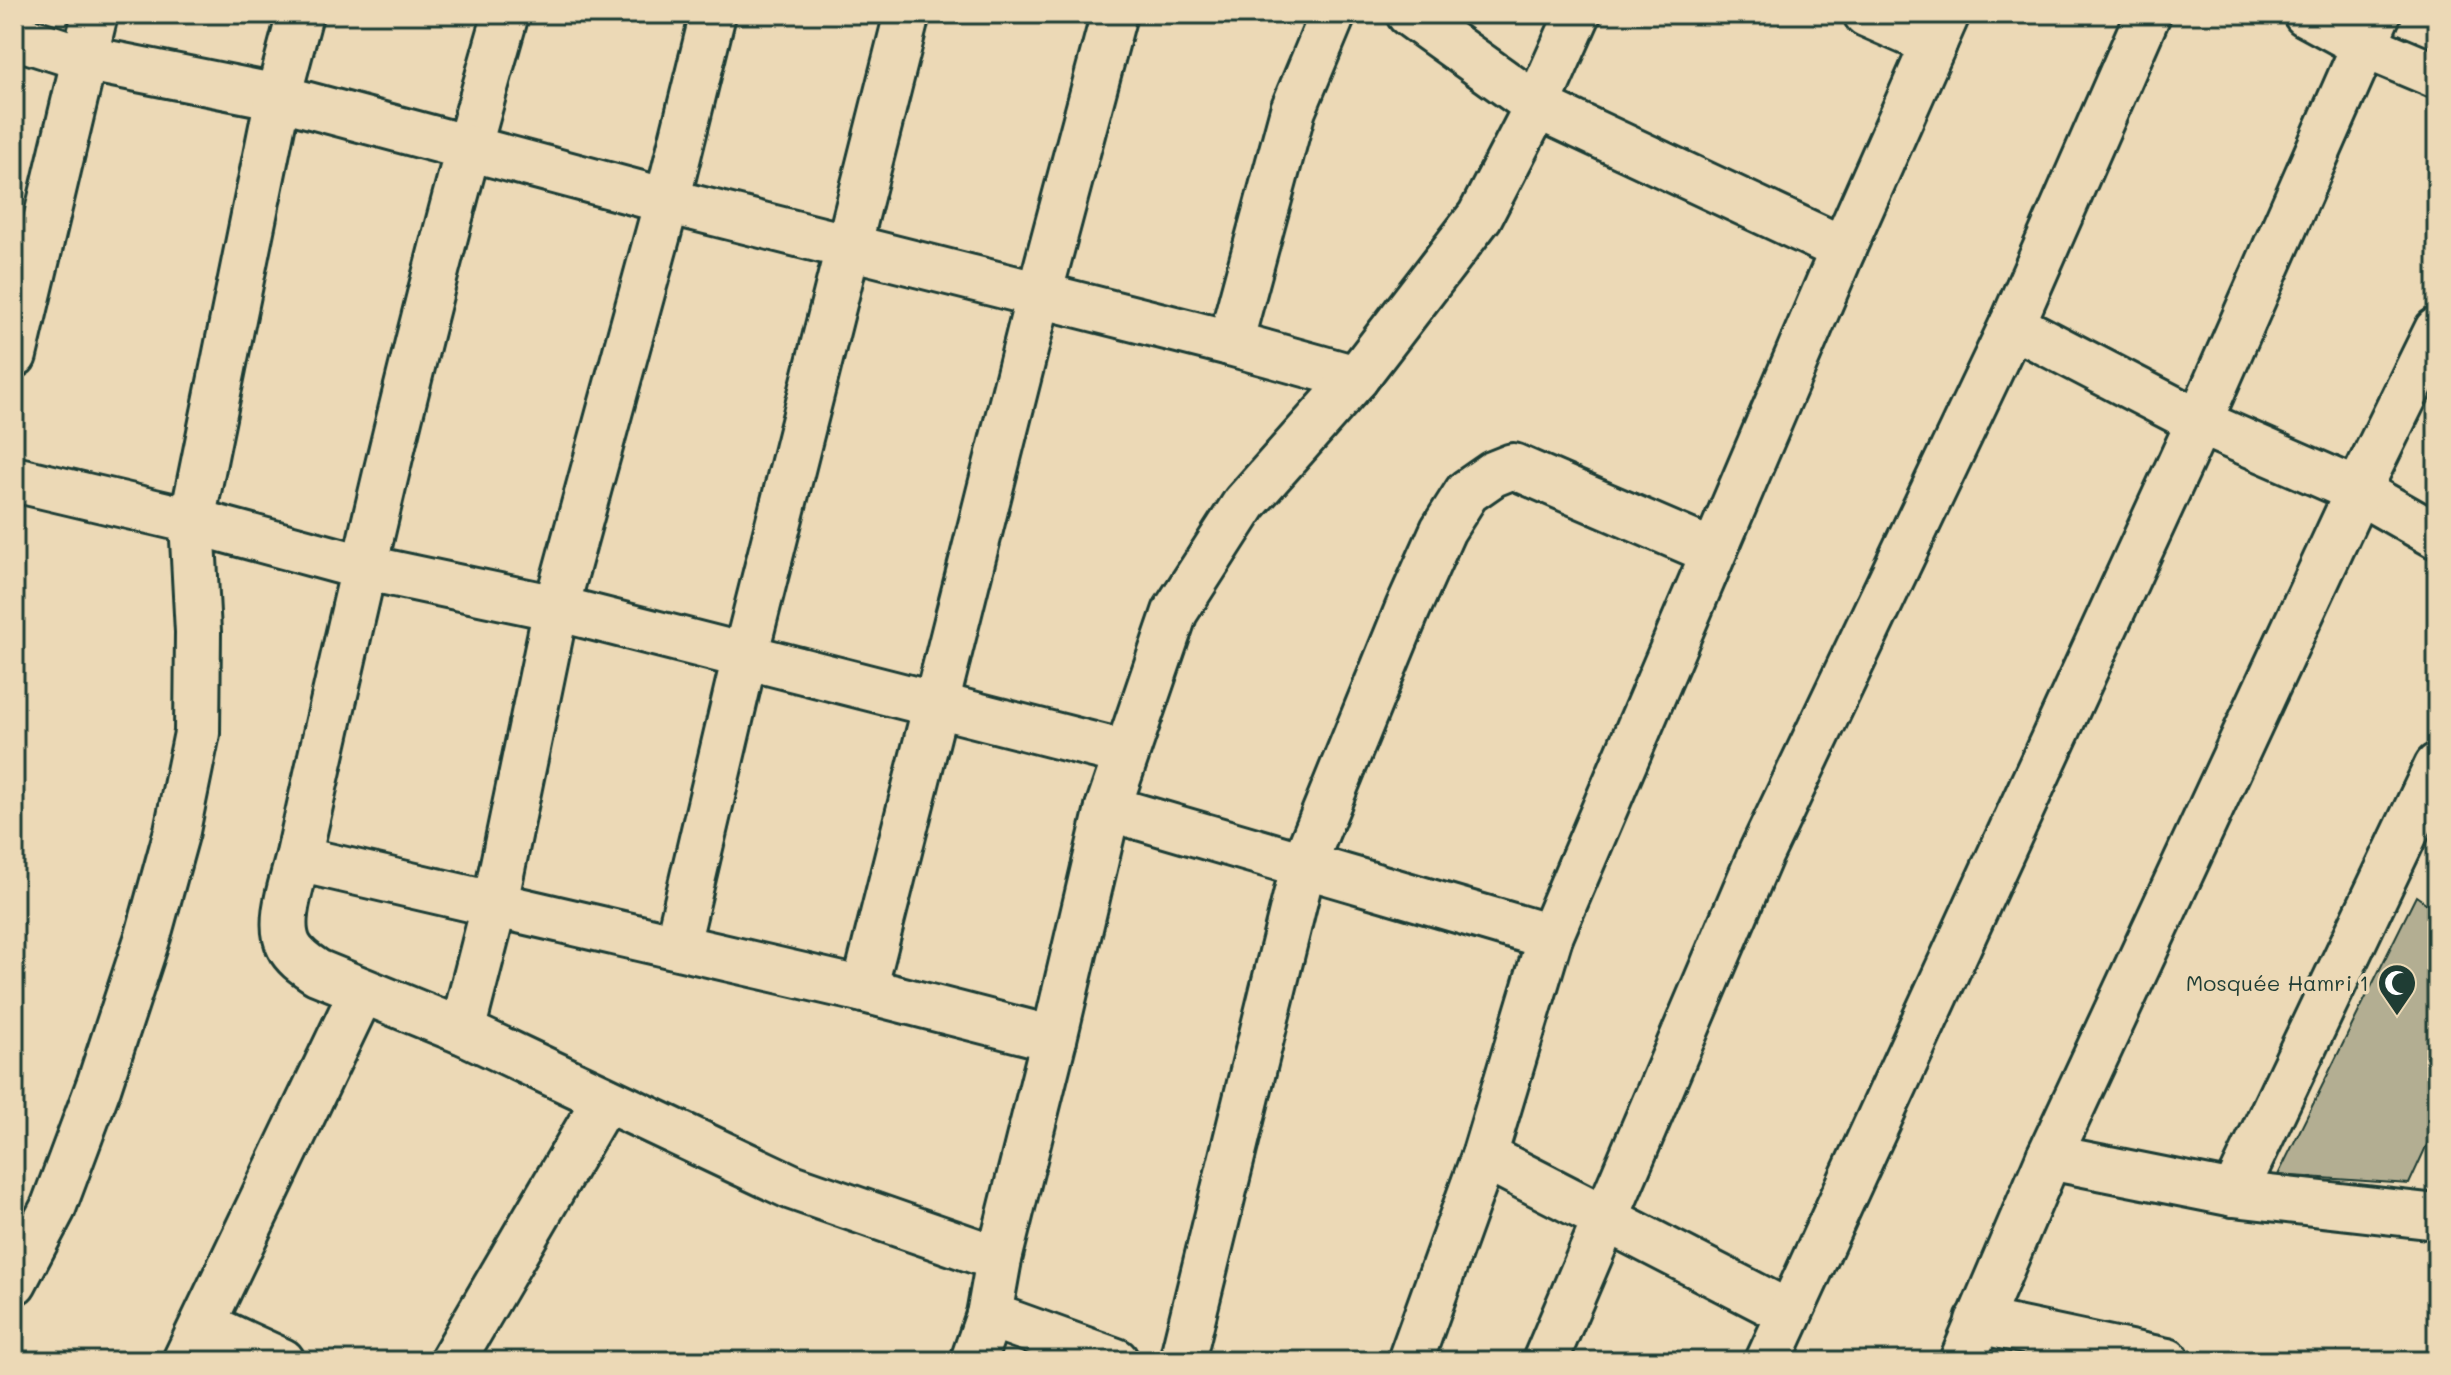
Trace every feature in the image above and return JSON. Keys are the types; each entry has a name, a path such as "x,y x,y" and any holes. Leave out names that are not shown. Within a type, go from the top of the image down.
{"street":[{"path":"15,339 95,14"},
{"path":"14,1282 53,1208 99,1085 148,936 177,831 197,733 198,632 192,521 278,97 300,14"},
{"path":"506,14 468,145 362,567 285,923 288,945 299,959 317,972 462,1031 792,1187 999,1259"},
{"path":"462,1031 495,903 556,608 667,201 713,14"},
{"path":"677,945 745,656 907,14"},
{"path":"864,990 1039,295 1114,14"},
{"path":"1230,343 1293,110 1333,14"},
{"path":"1409,14 1537,106 1843,249"},
{"path":"973,1361 989,1315 999,1259 1108,808 1175,612 1245,503 1356,378 1480,216 1537,106 1578,14"},
{"path":"1410,1361 1484,1156 1550,937 1843,249 1941,29 1866,14"},
{"path":"1545,1361 1761,853 2012,325 2148,14"},
{"path":"2306,14 2371,30 2437,76"},
{"path":"1768,1361 2199,422 2371,30"},
{"path":"14,36 83,58 278,97 468,145 667,201 1230,343 1356,378"},
{"path":"2012,325 2199,422 2358,491 2437,536"},
{"path":"1962,1361 2049,1157 2358,491 2437,330"},
{"path":"1182,1361 1304,863 1408,608 1443,530 1467,492 1493,474 1513,466 1713,552"},
{"path":"14,479 192,521 362,567 556,608 1125,753"},
{"path":"2234,1194 2437,766"},
{"path":"1108,808 1550,937"},
{"path":"298,859 677,945 1054,1039"},
{"path":"282,1361 195,1343 362,991"},
{"path":"452,1361 605,1099"},
{"path":"1484,1156 1789,1313"},
{"path":"2049,1157 2234,1194 2437,1217"},
{"path":"989,1315 1116,1361"},
{"path":"1978,1321 2167,1361"}],"building":[{"name":"Mosquée Hamri 1","path":"2416,896 2437,911 2437,1123 2409,1184 2278,1175"}],"place":[{"name":"Mosquée Hamri 1","path":"2397,1017"}]}
